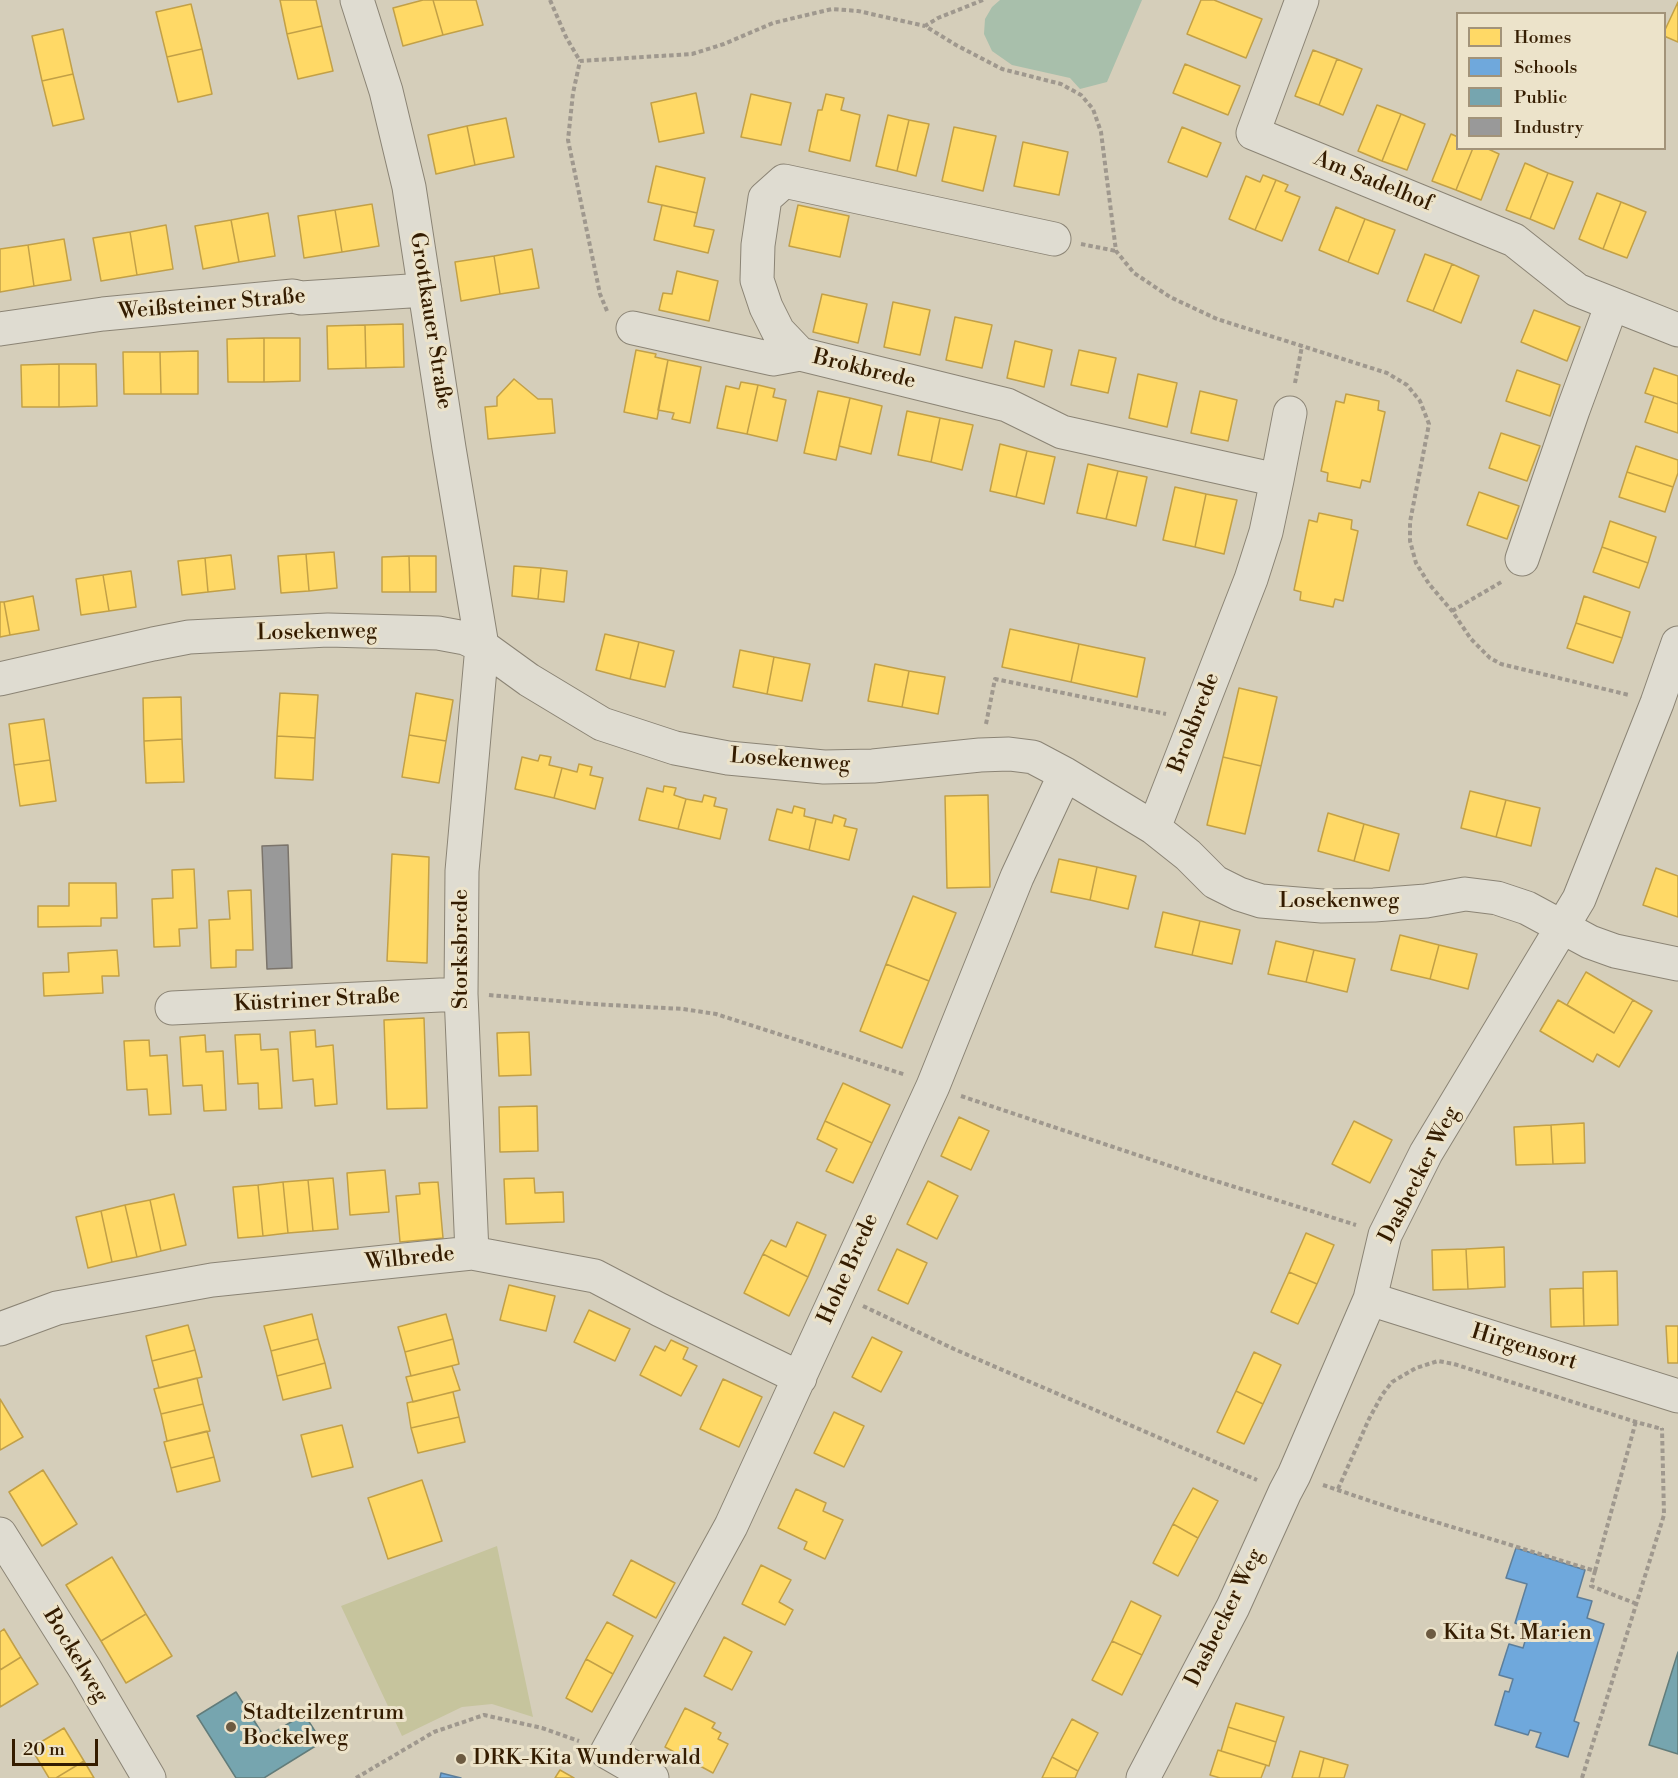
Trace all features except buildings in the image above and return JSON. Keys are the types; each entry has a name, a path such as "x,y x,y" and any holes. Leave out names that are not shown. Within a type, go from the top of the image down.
{"street":[{"name":"Grottkauer Straße","path":"357,0 386,91 409,187 482,646"},
{"name":"Am Sadelhof","path":"1302,0 1254,133 1514,240 1577,291 1678,330"},
{"name":"Brokbrede","path":"1054,239 784,181 765,198 758,245 757,280 765,307 778,331 800,354 1007,405 1062,432 1277,480"},
{"name":"Weißsteiner Straße","path":"0,329 104,314 281,297 301,298 424,290"},
{"path":"1522,559 1612,304"},
{"path":"633,328 773,358 800,354"},
{"name":"Brokbrede","path":"1154,828 1251,579 1266,532 1290,413"},
{"name":"Losekenweg","path":"0,679 189,637 351,630 438,633 465,638 482,646 529,680 602,724 675,748 728,758 824,767 873,766 980,755 1009,754 1033,757 1154,828 1188,855 1215,882 1239,894 1261,901 1322,906 1426,901 1465,894 1497,898 1564,926 1590,942 1614,951 1678,964"},
{"name":"Dasbecker Weg","path":"1143,1778 1233,1607 1290,1484 1370,1299 1385,1234 1426,1153 1579,899 1657,703 1678,643"},
{"name":"Storksbrede","path":"472,1253 461,994 462,871 482,646"},
{"name":"Hohe Brede","path":"607,1752 731,1526 933,1086 1017,878 1065,774"},
{"name":"Küstriner Straße","path":"172,1008 461,994"},
{"name":"Wilbrede","path":"0,1329 57,1308 212,1280 472,1253 595,1276 800,1378"},
{"name":"Hirgensort","path":"1370,1299 1662,1391"},
{"name":"Bockelweg","path":"0,1534 85,1669 149,1778"},
{"path":"607,1752 652,1778"}],"path":[{"path":"550,0 566,38 580,61 573,93 568,141 600,294 607,311 620,323 633,328"},
{"path":"925,26 938,18 983,0"},
{"path":"580,61 693,54 724,44 773,23 832,9 858,11 925,26 1002,69 1061,84 1081,95 1093,109 1101,132 1116,251 1134,273 1170,297 1217,319 1387,373 1407,385 1420,401 1429,424 1410,522 1410,541 1416,563 1429,584 1452,611 1471,639 1490,658 1501,664 1657,703"},
{"path":"1290,413 1302,346"},
{"path":"1452,611 1499,585 1513,572 1522,559"},
{"path":"980,755 995,679 1196,720"},
{"path":"838,1295 954,1349 1290,1484 1338,1489 1397,1510 1595,1571"},
{"path":"1338,1489 1369,1419 1392,1382 1416,1368 1438,1360 1662,1429"},
{"path":"1637,1604 1591,1586 1636,1422 1662,1391"},
{"path":"1582,1778 1664,1515 1662,1391"},
{"path":"356,1778 434,1732 484,1715 542,1728 607,1752"}],"shaded area":[{"path":"1000,0 1142,0 1107,82 1080,89 1070,78 1012,65 992,51 984,34 985,19 992,7"},
{"path":"497,1546 533,1717 492,1704 462,1707 402,1736 341,1606"}],"place":[{"name":"Kita St. Marien","path":"1431,1634"},
{"name":"Stadteilzentrum Bockelweg","path":"231,1727"},
{"name":"DRK-Kita Wunderwald","path":"461,1759"}]}
